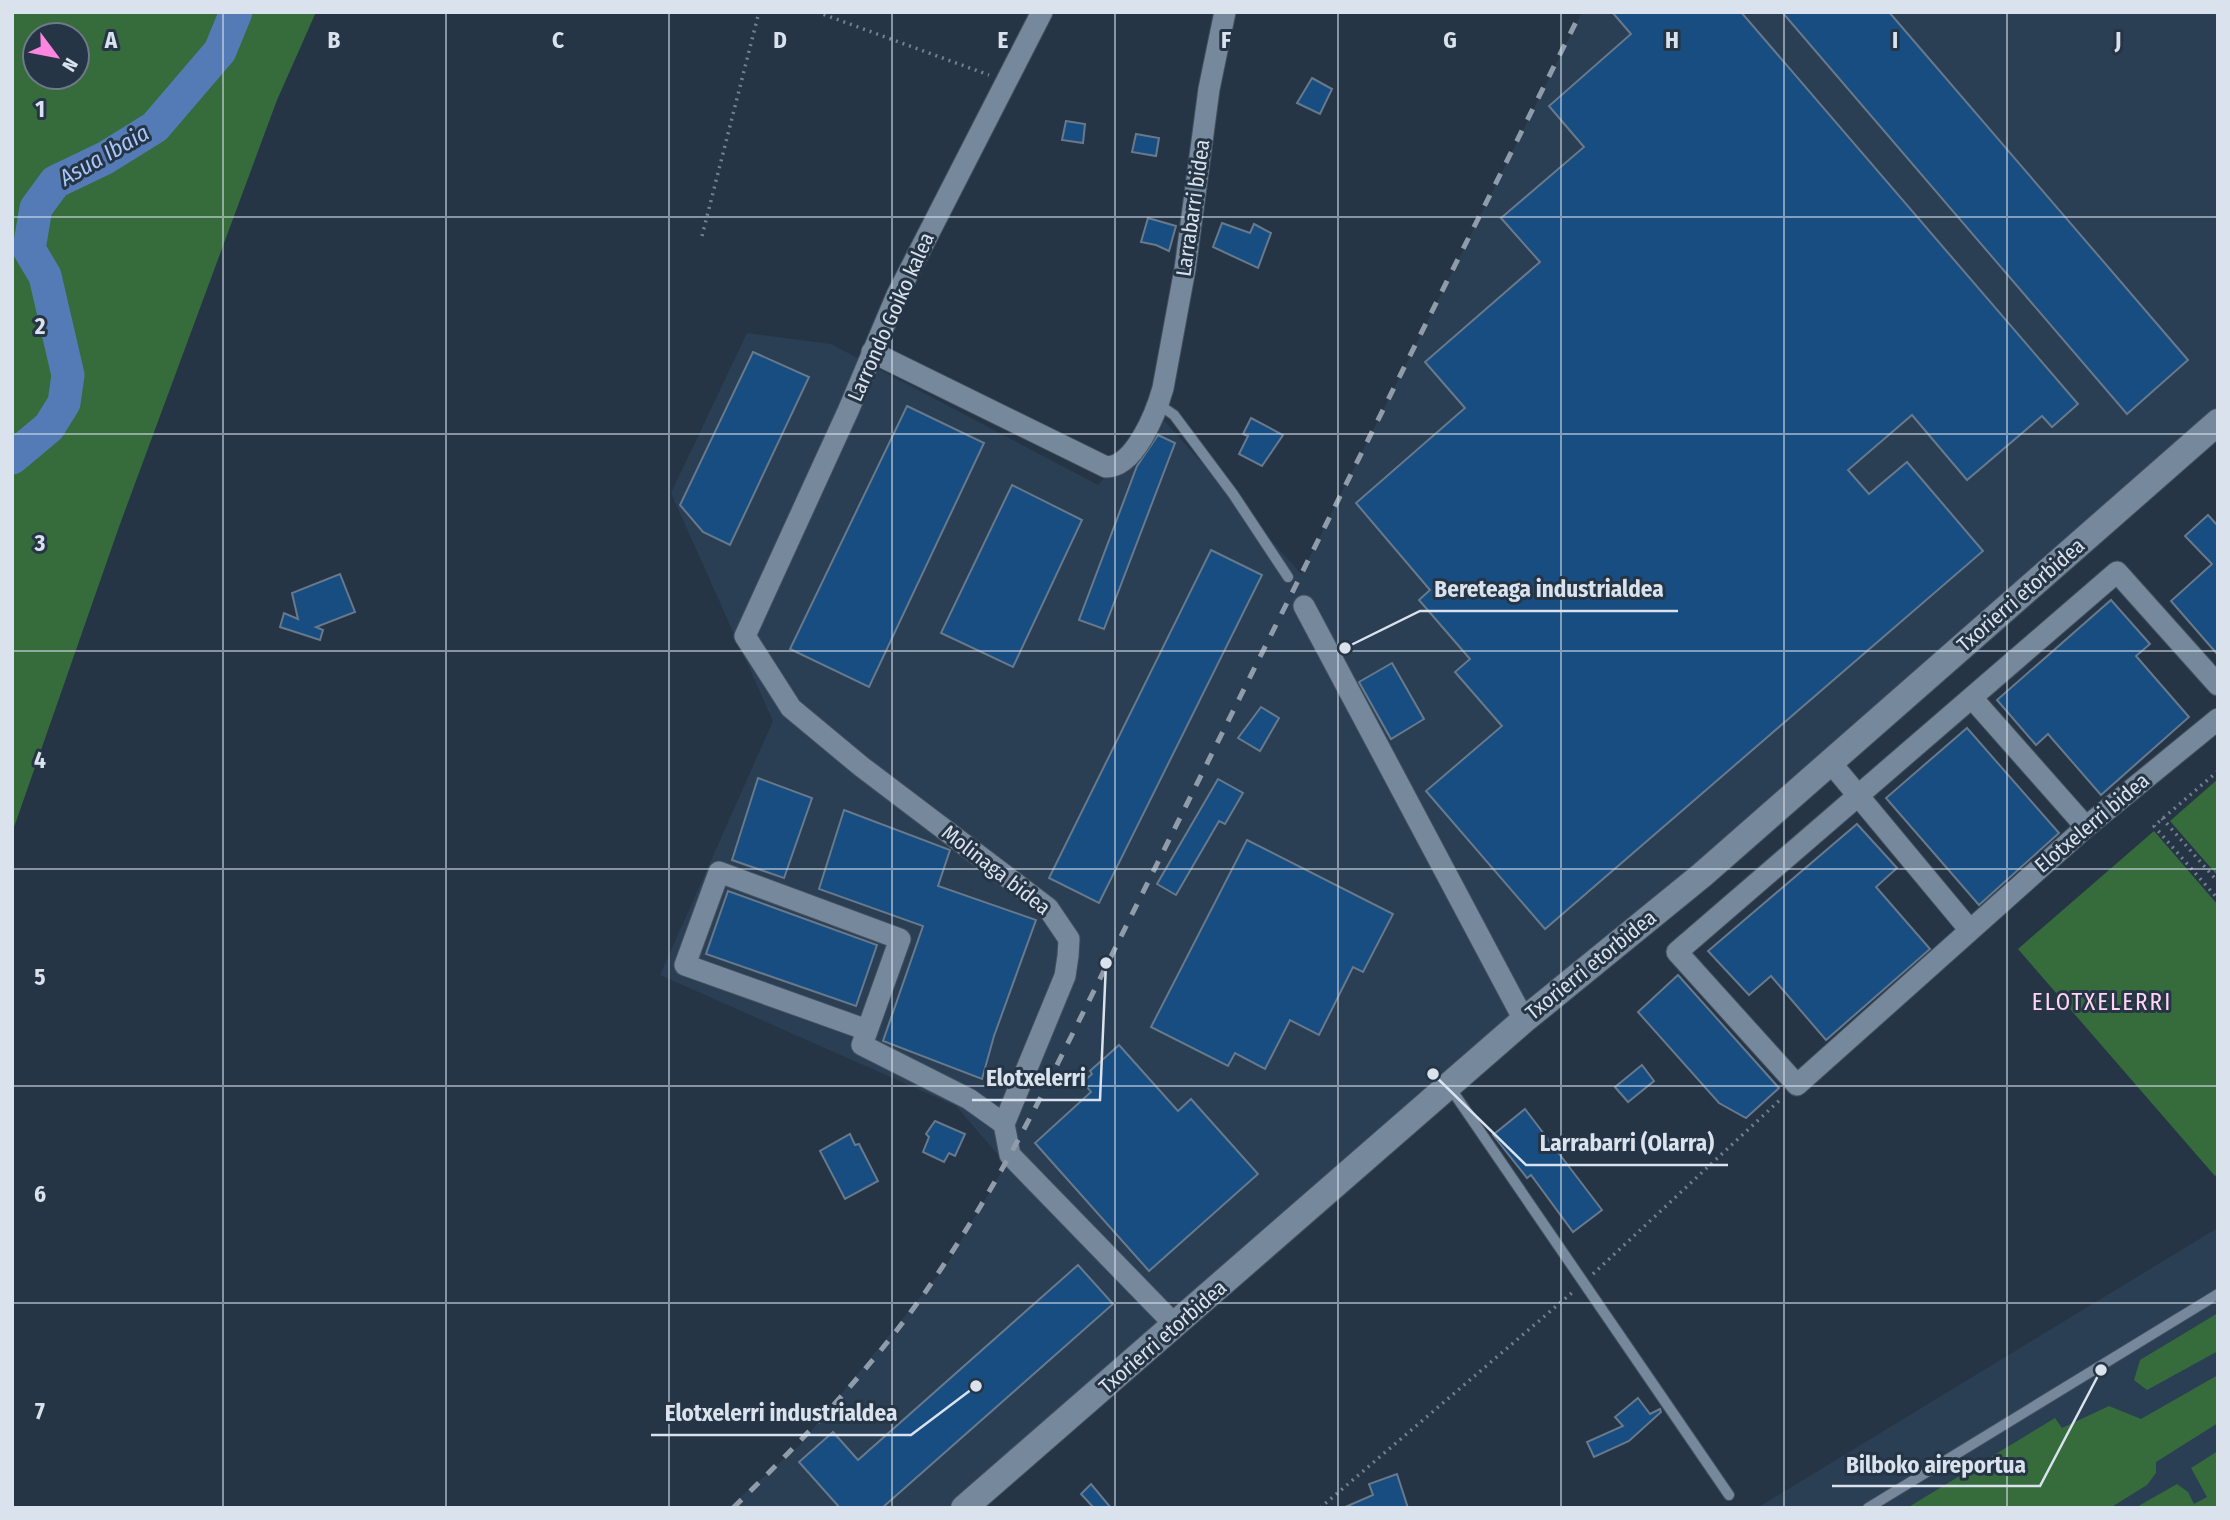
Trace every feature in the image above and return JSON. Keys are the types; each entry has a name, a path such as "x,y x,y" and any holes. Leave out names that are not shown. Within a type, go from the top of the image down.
{"street":[{"name":"Larrondo Goiko kalea","path":"747,626 848,411 897,295 1042,12"},
{"name":"Larrabarri bidea","path":"872,352 1106,467 1117,467 1129,458 1158,404 1185,269 1209,89 1225,12"},
{"name":"Txorierri etorbidea","path":"976,1504 1524,1020 1702,875 2218,422"},
{"path":"1797,1085 1677,952 2117,572 2218,685"},
{"path":"1304,606 1524,1020"},
{"name":"Molinaga bidea","path":"747,626 745,636 750,648 791,708 862,767 1048,908 1069,939 1065,976 1004,1124"},
{"path":"1972,698 2086,827"},
{"name":"Elotxelerri bidea","path":"1797,1085 2086,827 2218,719"},
{"path":"1831,763 1969,929"},
{"path":"867,1030 685,965 719,873 900,939 862,1045 969,1099 1004,1124 1010,1155 1176,1326"}],"lane":[{"path":"1158,404 1174,415 1226,484 1288,577"},
{"path":"1449,1086 1729,1495"},
{"path":"1868,1508 2218,1294"}],"path":[{"path":"702,236 759,12"},
{"path":"817,12 1006,81"},
{"path":"2218,771 2154,826 2218,899"},
{"path":"2162,818 2218,882"},
{"path":"1320,1508 1585,1281 1797,1085"}],"shaded area":[{"path":"1582,12 2218,12 2218,412 959,1508 728,1508 799,1446 947,1264 1006,1164 956,1106 660,975 773,721 671,493 747,333 831,344 1098,485 1161,417 1301,574"},
{"path":"2218,1228 2218,1508 1757,1508 2211,1232"}],"green space":[{"path":"12,12 316,12 277,100 120,524 12,833"},
{"path":"2218,779 2218,876 2170,821"},
{"path":"2154,831 2218,905 2218,1173 2215,1176 2018,949"},
{"path":"2218,1313 2218,1351 2147,1390 2134,1380 2140,1360"},
{"path":"2218,1375 2218,1423 2156,1462 2156,1473 2147,1485 2110,1508 1907,1508 2055,1418 2062,1428 2109,1406 2141,1419"},
{"path":"2218,1451 2218,1508 2135,1508 2177,1484 2188,1492 2194,1504 2207,1497 2191,1468"}],"building":[{"path":"1612,12 1741,12 2078,404 2052,427 2042,416 1967,480 1912,415 1848,470 1869,494 1907,462 1983,551 1545,929 1426,791 1502,726 1455,672 1470,659 1419,600 1430,590 1356,503 1465,408 1425,362 1540,262 1501,218 1584,147 1549,106 1631,34"},
{"path":"1782,12 1889,12 2188,360 2127,414"},
{"path":"1312,78 1332,89 1320,114 1297,103"},
{"path":"1066,121 1085,124 1083,143 1062,140"},
{"path":"1136,134 1159,138 1156,156 1132,152"},
{"path":"1148,218 1176,226 1169,251 1141,242"},
{"path":"1222,223 1250,233 1254,224 1271,233 1258,268 1213,247"},
{"path":"753,352 809,377 730,545 703,532 680,505"},
{"path":"907,406 984,443 869,687 790,649"},
{"path":"1251,418 1283,435 1262,466 1239,454 1248,436 1243,434"},
{"path":"1158,435 1175,443 1104,629 1079,620 1137,466"},
{"path":"1012,485 1082,520 1013,667 941,633"},
{"path":"2208,515 2218,526 2218,655 2171,601 2212,564 2185,536"},
{"path":"1211,550 1262,575 1099,903 1049,878"},
{"path":"340,574 355,612 316,627 323,630 320,640 280,627 284,613 298,619 292,593"},
{"path":"2111,600 2150,644 2136,656 2189,717 2101,795 2048,734 2036,745 1997,700"},
{"path":"1392,663 1424,719 1391,739 1359,682"},
{"path":"1261,707 1279,718 1260,751 1238,738"},
{"path":"1967,728 2059,833 1979,905 1886,798"},
{"path":"758,778 812,798 784,878 732,860"},
{"path":"1218,779 1243,793 1225,824 1219,821 1176,895 1157,884"},
{"path":"844,810 950,850 938,886 1036,920 994,1036 982,1079 883,1041 923,926 819,889"},
{"path":"1857,824 1897,868 1876,887 1930,949 1826,1040 1771,976 1749,995 1708,951"},
{"path":"1247,840 1393,914 1363,972 1353,967 1319,1035 1290,1020 1265,1069 1235,1053 1228,1066 1151,1027"},
{"path":"728,891 877,945 856,1006 706,954"},
{"path":"1678,975 1779,1088 1746,1118 1719,1103 1638,1012"},
{"path":"1119,1045 1178,1111 1191,1099 1258,1174 1149,1271 1035,1143 1091,1092 1083,1082 1092,1074 1090,1071"},
{"path":"1642,1065 1654,1081 1628,1102 1615,1087"},
{"path":"1525,1109 1602,1210 1573,1232 1531,1175 1527,1178 1493,1135"},
{"path":"935,1121 965,1134 955,1156 949,1153 944,1162 923,1152 929,1137 926,1134"},
{"path":"850,1134 855,1145 859,1144 878,1181 845,1199 820,1151"},
{"path":"1078,1265 1113,1304 882,1508 840,1508 799,1462 833,1432 858,1460"},
{"path":"1638,1398 1650,1414 1660,1409 1661,1412 1629,1441 1594,1457 1587,1442 1623,1426 1615,1417"},
{"path":"1397,1474 1408,1508 1343,1508 1373,1495 1369,1484"},
{"path":"1091,1484 1111,1508 1094,1508 1081,1494"}],"waterway":[{"name":"Asua Ibaia","path":"12,458 49,427 64,403 68,375 45,276 29,249 36,208 55,182 105,158 155,127 220,51 236,12"}],"railway":[{"path":"733,1508 809,1431 903,1323 994,1184 1055,1069 1581,12"}],"place":[{"name":"Bereteaga industrialdea","path":"1345,648"},
{"name":"Elotxelerri","path":"1106,963"},
{"name":"Larrabarri (Olarra)","path":"1433,1074"},
{"name":"Bilboko aireportua","path":"2101,1370"},
{"name":"Elotxelerri industrialdea","path":"976,1386"}],"district":[{"name":"ELOTXELERRI","path":"2102,1002"}]}
